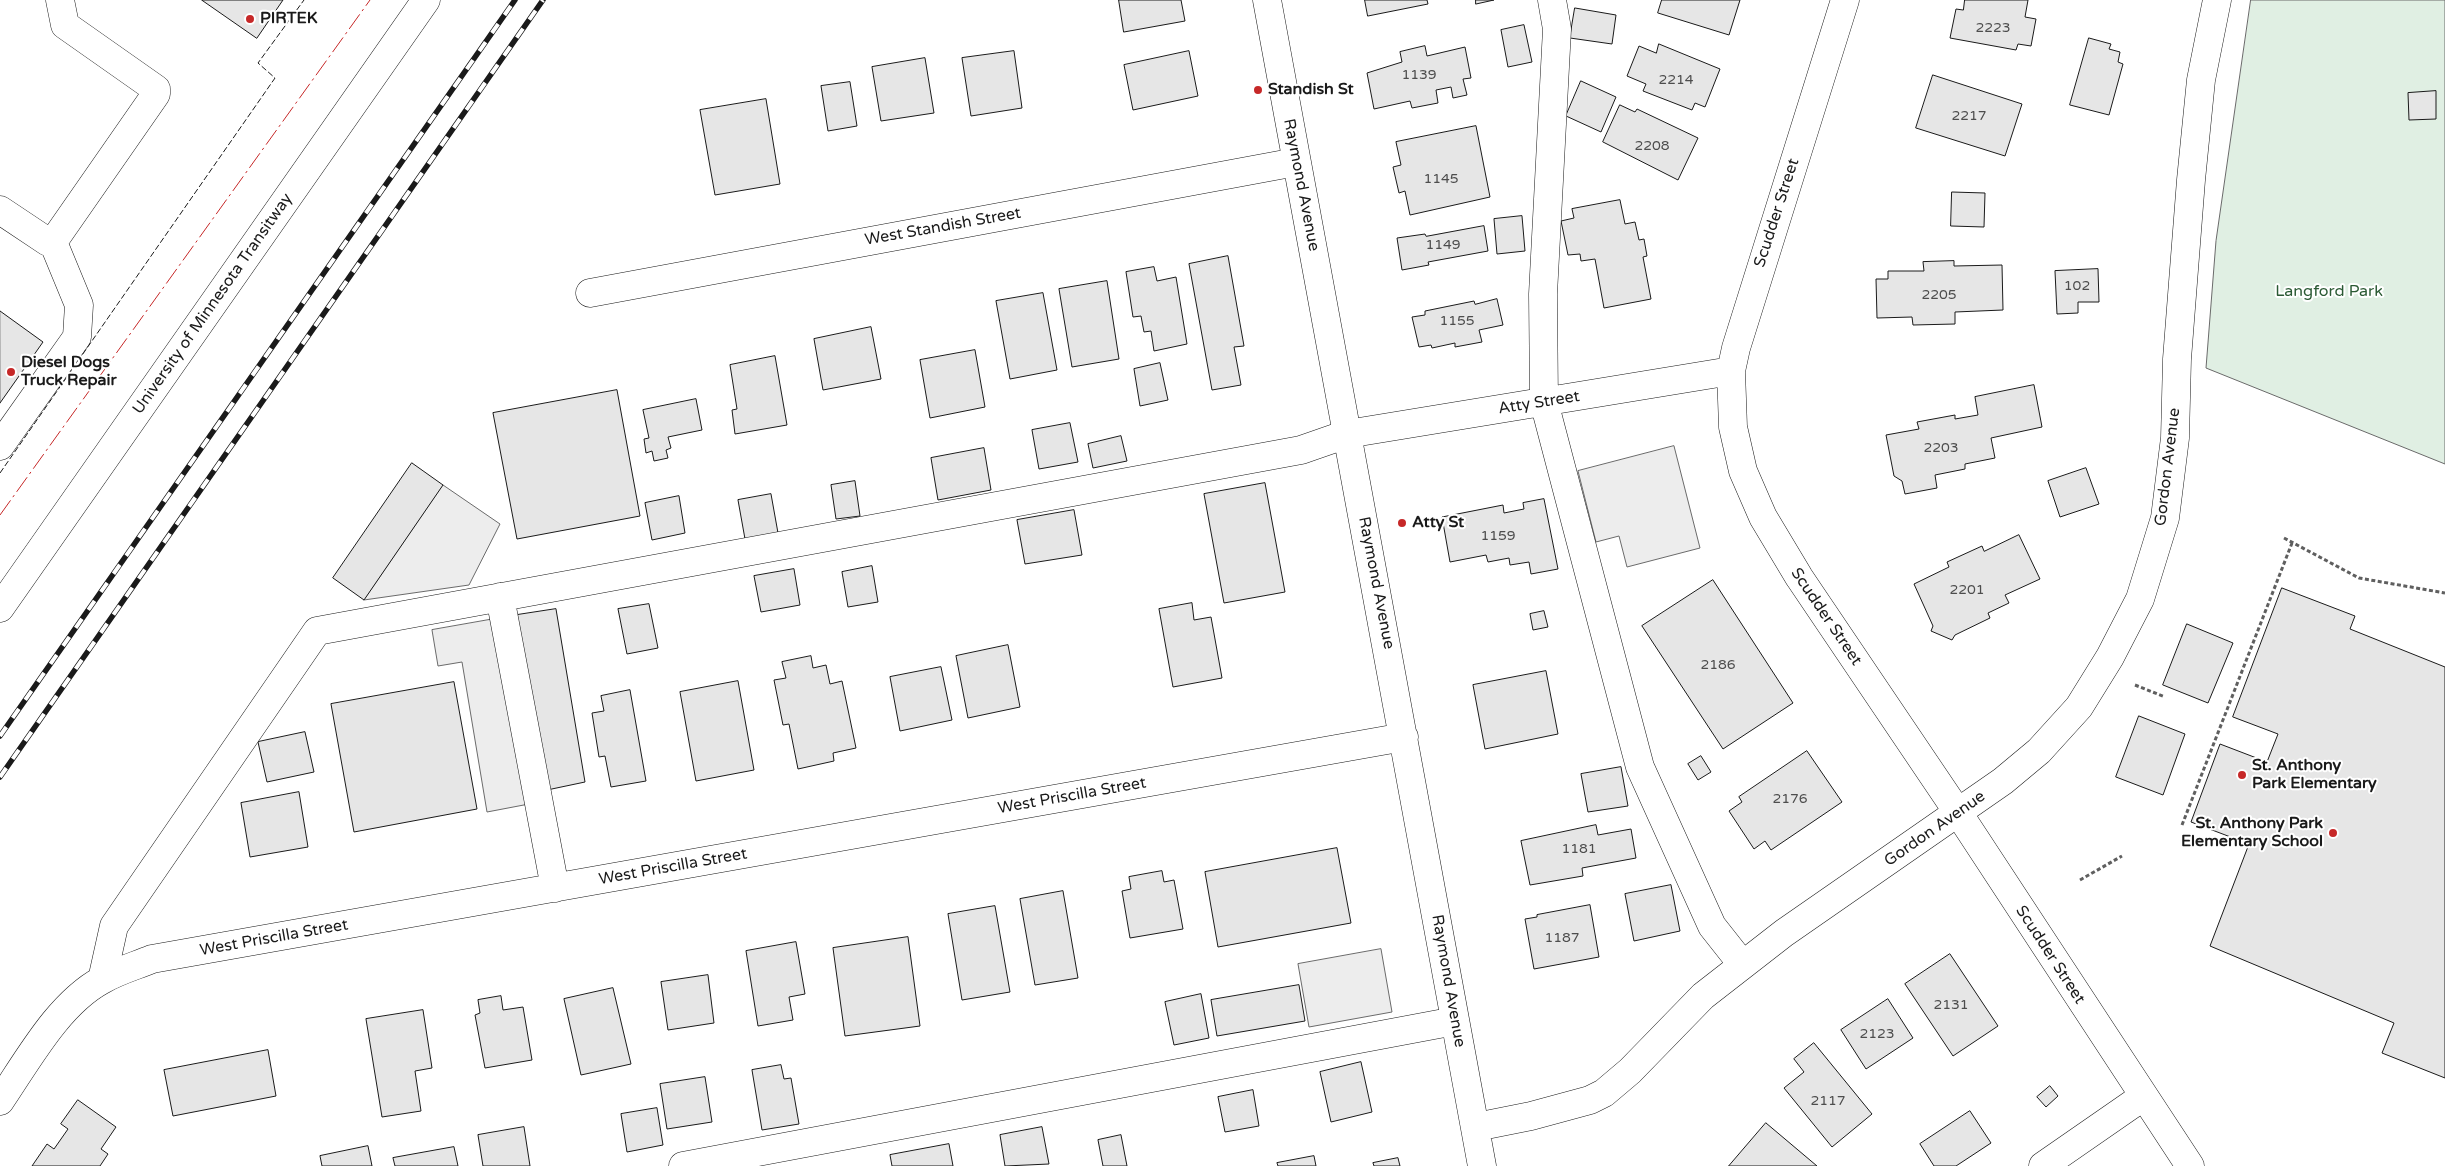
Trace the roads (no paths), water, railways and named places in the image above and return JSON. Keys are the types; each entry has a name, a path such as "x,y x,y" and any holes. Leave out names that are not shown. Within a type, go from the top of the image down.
{"street":[{"path":"53,242 156,94 156,89 65,25 60,0"},
{"name":"University of Minnesota Transitway","path":"0,608 426,0"},
{"name":"Raymond Avenue","path":"1267,0 1482,1166"},
{"path":"1552,0 1557,29 1543,294 1544,402 1640,767 1712,926 1742,964"},
{"name":"Scudder Street","path":"1845,0 1744,316 1731,371 1733,428 1743,471 1763,517 1798,578 1959,814 2190,1166"},
{"name":"Gordon Avenue","path":"1476,1127 1531,1116 1590,1100 1604,1093 1618,1083 1703,996 1742,964 1959,814 2039,752 2079,707 2110,657 2140,599 2165,518 2175,438 2177,359 2201,80 2217,0"},
{"name":"West Standish Street","path":"590,292 1296,162"},
{"path":"0,210 48,242 53,242"},
{"path":"0,446 77,337 79,305 53,242"},
{"name":"Atty Street","path":"102,980 114,926 317,632 1301,450 1347,434 1731,371"},
{"path":"500,597 555,888"},
{"name":"West Priscilla Street","path":"0,1101 61,1013 81,994 102,980 152,959 1404,737"},
{"path":"683,1166 1455,1021"},
{"path":"2043,1166 2144,1096"}],"railway":[{"path":"0,736 515,0"},
{"path":"0,777 543,0"}],"place":[{"name":"PIRTEK","path":"250,19"},
{"name":"Standish St","path":"1258,90"},
{"name":"Diesel Dogs Truck Repair","path":"11,372"},
{"name":"Atty St","path":"1402,523"},
{"name":"St. Anthony Park Elementary","path":"2242,775"},
{"name":"St. Anthony Park Elementary School","path":"2333,833"}],"park label":[{"name":"Langford Park","path":"2329,292"}]}
